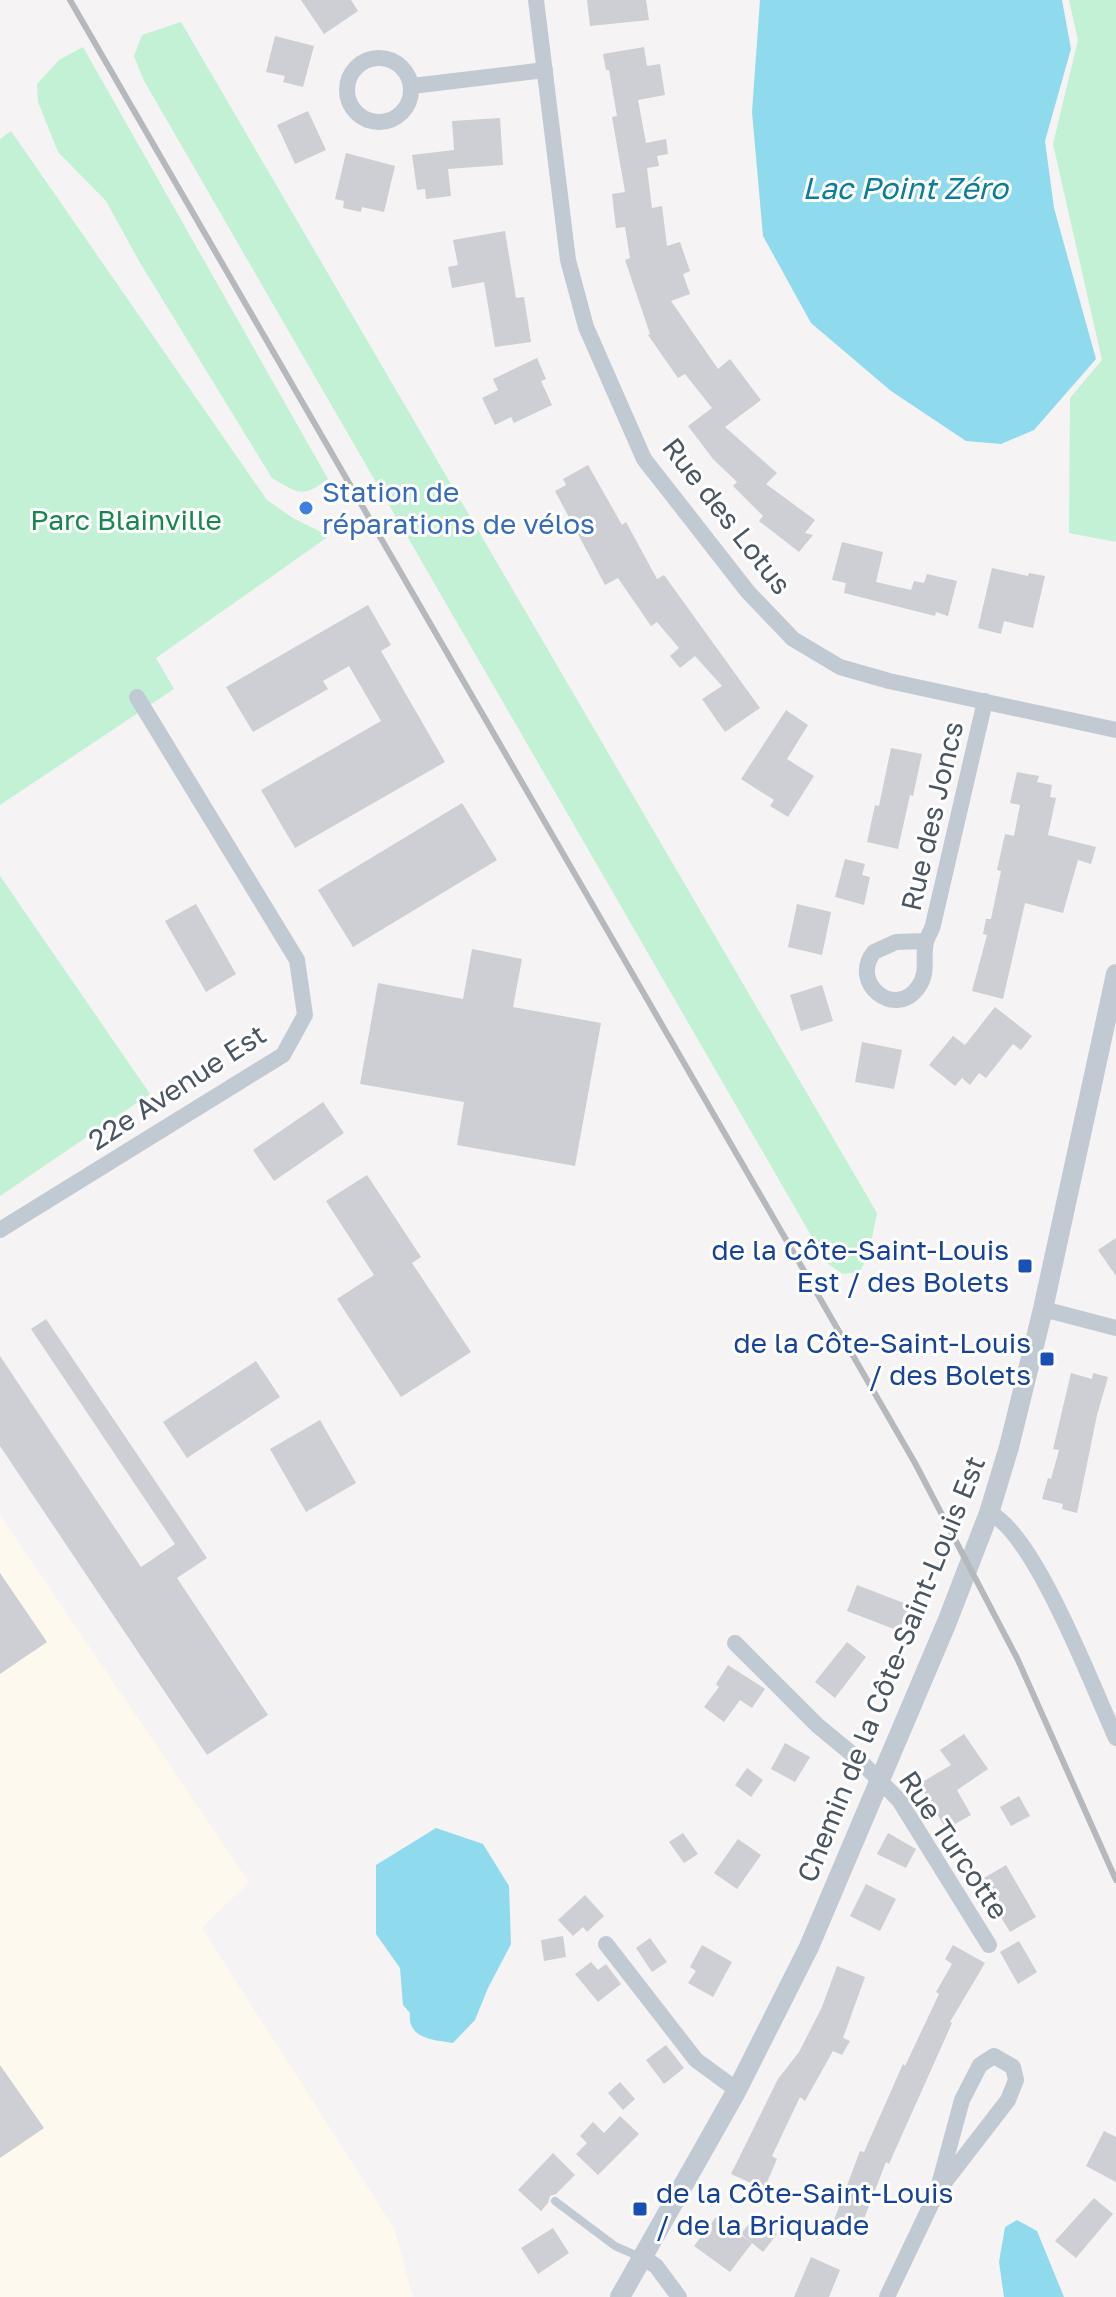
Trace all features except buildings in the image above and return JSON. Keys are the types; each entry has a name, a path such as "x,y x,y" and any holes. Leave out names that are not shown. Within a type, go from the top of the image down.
{"street":[{"name":"Rue des Lotus","path":"536,0 568,260 586,327 644,459 748,592 793,639 840,667 889,681 1116,730"},
{"path":"374,58 385,58 401,66 412,86 406,109 389,122 372,122 361,118 347,96 347,84 354,69 374,58"},
{"path":"412,86 545,70"},
{"name":"22e Avenue Est","path":"0,1230 283,1055 305,1015 297,960 137,697"},
{"name":"Rue des Joncs","path":"926,941 933,925 985,701"},
{"name":"Chemin de la Côte-Saint-Louis Est","path":"620,2297 737,2090 809,1947 947,1622 989,1513 1009,1447 1043,1309 1116,974"},
{"path":"1043,1309 1116,1328"},
{"path":"989,1513 1013,1530 1036,1566 1116,1738"},
{"name":"Rue Turcotte","path":"735,1643 817,1725 880,1779 899,1800 989,1945"},
{"path":"606,1944 696,2060 737,2090"},
{"path":"887,2297 937,2192 962,2100 980,2065 994,2056 1013,2067 1016,2080 1008,2100 937,2192"},
{"path":"642,2257 656,2266 679,2297"}],"lane":[{"path":"555,2201 612,2244 642,2257"}],"shaded area":[{"path":"0,1515 249,1882 202,1928 394,2228 413,2297 0,2297"}],"green space":[{"path":"1069,0 1116,0 1116,542 1069,533 1070,398 1102,360 1053,144 1078,40"},
{"path":"181,22 877,1213 868,1257 859,1272 843,1274 827,1263 143,79 134,56 142,35"},
{"path":"83,47 328,479 312,489 300,492 272,478 139,261 106,201 58,152 38,102 37,84 59,60"},
{"name":"Parc Blainville","path":"11,131 267,500 293,518 329,536 156,658 174,689 0,805 0,139"},
{"path":"0,876 150,1094 0,1196"}],"water":[{"name":"Lac Point Zéro","path":"760,0 1062,0 1071,49 1045,141 1054,208 1096,359 1034,430 1001,444 966,441 891,391 811,323 763,236 752,112"},
{"path":"436,1828 483,1844 509,1886 511,1944 475,2020 453,2043 423,2037 413,2028 410,2013 403,2005 400,1968 376,1934 376,1865"},
{"path":"1017,2220 1037,2231 1064,2297 1004,2297 999,2262 1005,2227"}],"railway":[{"path":"70,0 915,1463 1017,1658 1116,1880"}],"place":[{"name":"Station de réparations de vélos","path":"306,508"},
{"name":"de la Côte-Saint-Louis Est / des Bolets","path":"1025,1266"},
{"name":"de la Côte-Saint-Louis / des Bolets","path":"1047,1359"},
{"name":"de la Côte-Saint-Louis / de la Briquade","path":"640,2209"}]}
